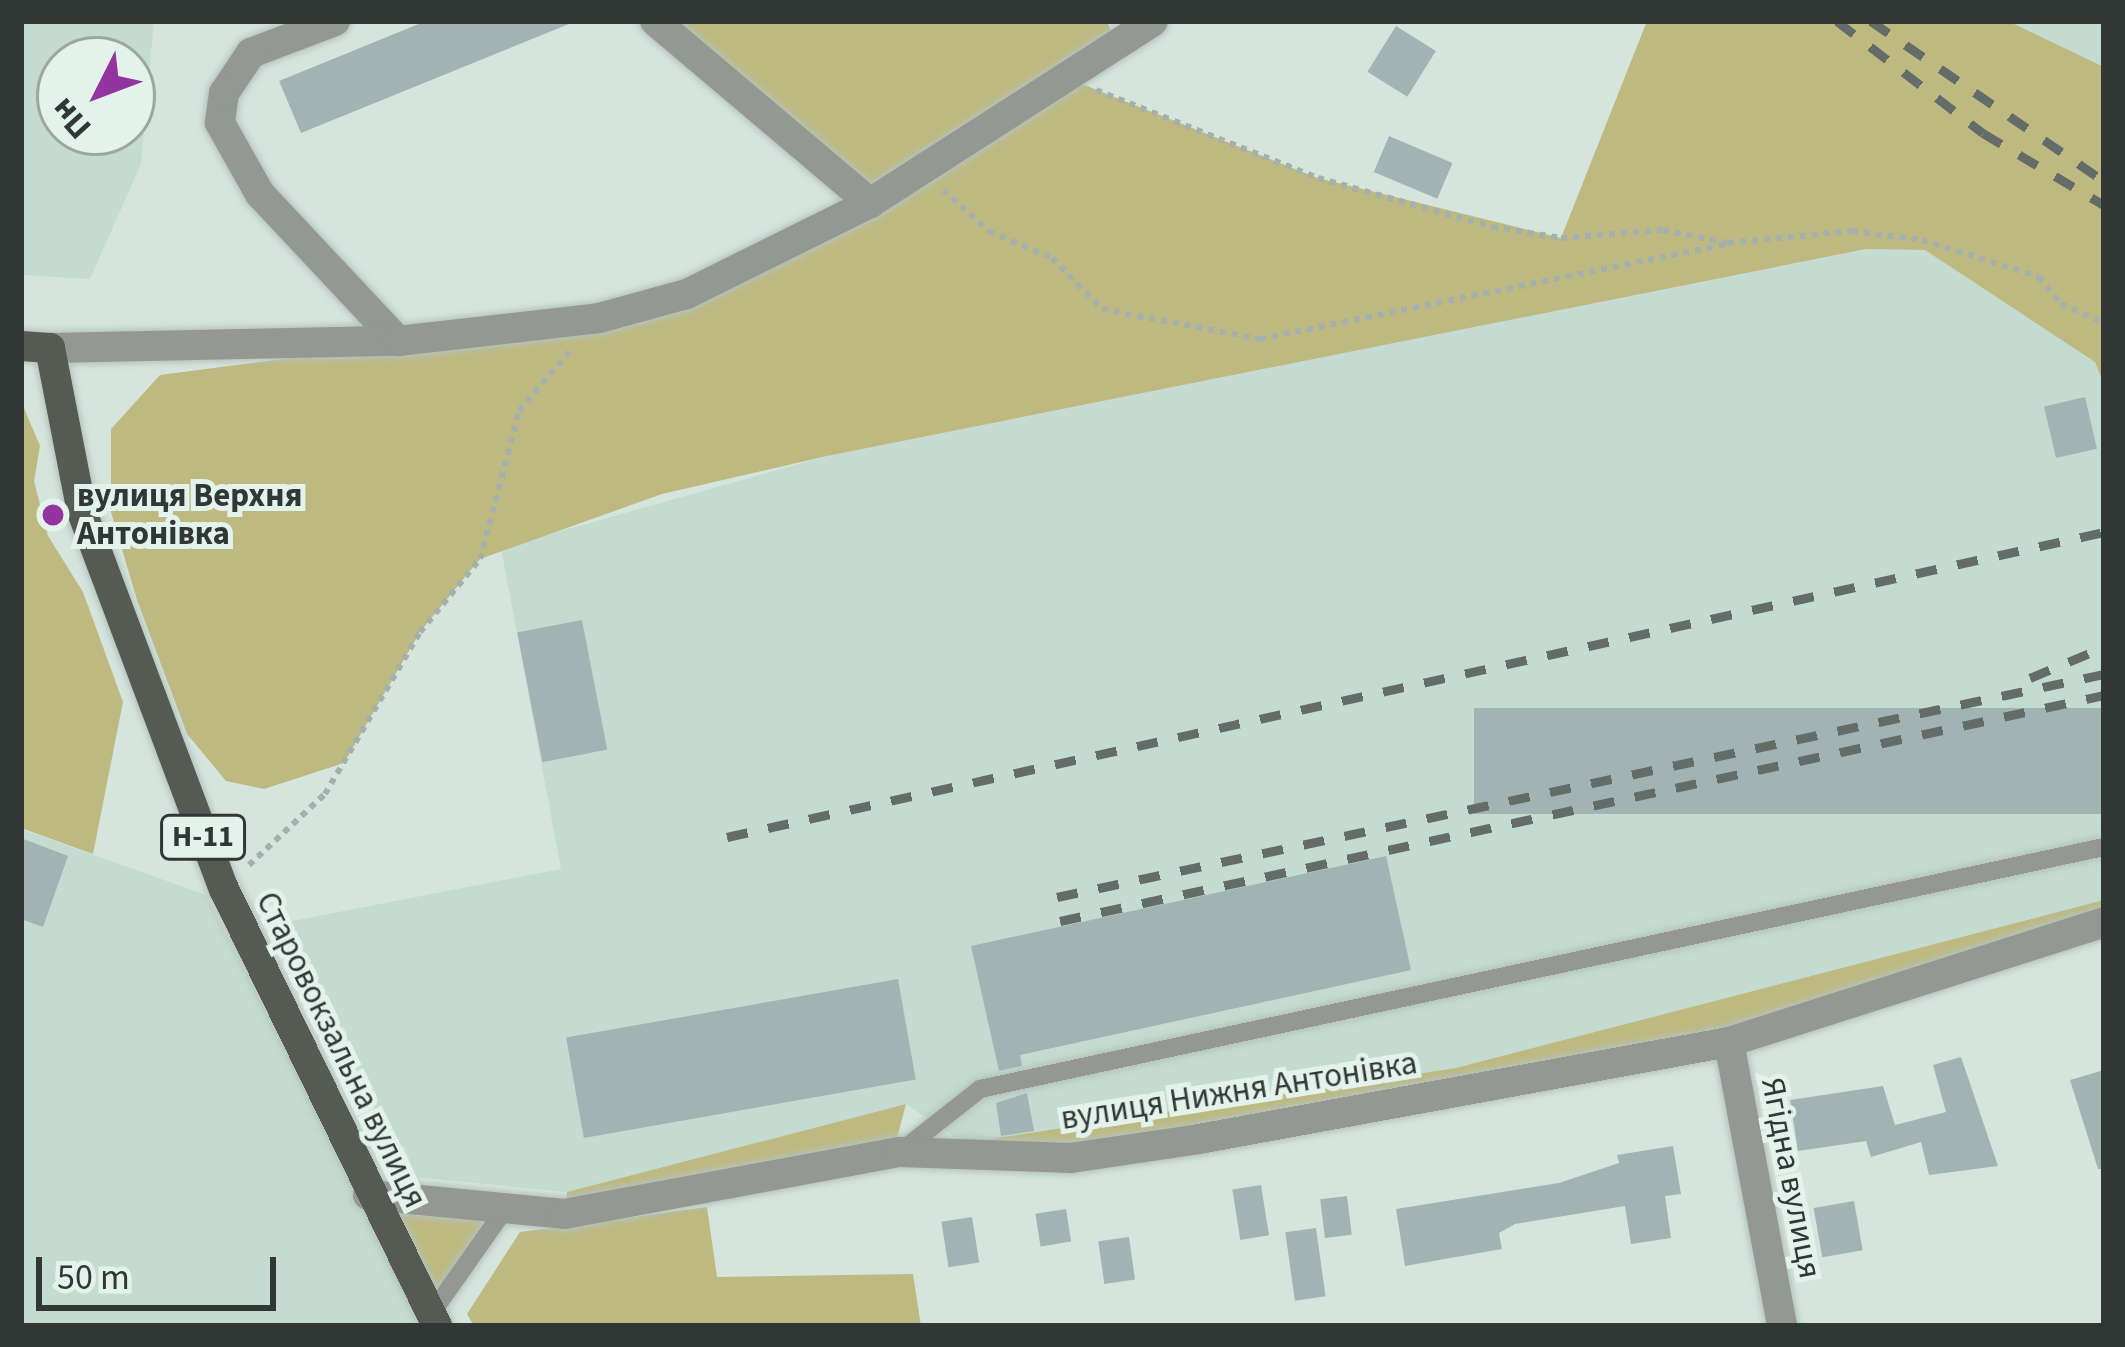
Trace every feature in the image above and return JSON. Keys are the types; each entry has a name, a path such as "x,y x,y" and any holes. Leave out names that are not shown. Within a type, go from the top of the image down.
{"main road":[{"name":"Старовокзальна вулиця","path":"36,347 82,512 224,889 368,1195 434,1320"}],"street":[{"path":"335,21 251,53 224,93 220,123 260,194 398,340"},
{"path":"1107,21 1118,51"},
{"path":"36,347 398,340 599,318 687,294 870,203 1118,51 1153,21"},
{"path":"666,26 870,203"},
{"name":"вулиця Нижня Антонівка","path":"368,1195 505,1210 634,1206 900,1153 1071,1158 1729,1042 2104,922"},
{"name":"Ягідна вулиця","path":"1729,1042 1782,1326"}],"lane":[{"path":"900,1153 980,1089 2104,848"},
{"path":"434,1320 505,1210"}],"path":[{"path":"1071,80 1318,178 1492,227 1561,238 1663,230 1728,243"},
{"path":"922,172 989,231 1052,258 1102,309 1260,338 1728,243 1852,231 1922,240 2038,277 2061,304 2104,323"},
{"path":"224,889 325,794 420,632 480,559 519,411 599,318"}],"shaded area":[{"path":"21,21 154,21 153,36 36,36 36,156 142,156 90,279 21,275"},
{"path":"679,21 1107,21 1118,51 1072,80 1318,178 1561,238 1647,21 2008,21 2104,67 2104,384 2095,362 1925,250 1866,249 827,456 662,494 480,559 420,632 344,763 264,789 226,781 187,734 137,600 111,512 111,429 160,375 599,318 869,204 664,35"},
{"path":"2008,21 2104,21 2104,67"},
{"path":"1866,249 1925,250 2096,362 2104,384 2104,900 1456,1068 964,1143 906,1104 567,1192 416,1177 404,1146 392,1150 287,922 561,869 501,548 827,456"},
{"path":"21,401 40,446 34,481 48,536 83,592 123,702 93,854 21,828"},
{"path":"21,829 206,895 427,1326 21,1326"},
{"path":"2104,900 2104,915 1726,1028 1071,1148 964,1143 1456,1068"},
{"path":"906,1104 896,1142 567,1206 567,1192"},
{"path":"368,1195 505,1209 431,1314"},
{"path":"707,1207 717,1277 913,1274 921,1326 474,1326 467,1314 520,1232"}],"building":[{"path":"426,21 574,22 301,133 279,81"},
{"path":"1396,26 1436,51 1407,97 1367,72"},
{"path":"1389,136 1453,163 1437,199 1374,172"},
{"path":"2085,397 2097,449 2056,458 2044,406"},
{"path":"582,620 607,750 542,762 517,633"},
{"path":"1474,708 2104,708 2104,814 1474,814"},
{"path":"21,838 68,856 43,927 21,919"},
{"path":"1386,856 1411,970 1020,1055 1022,1066 999,1071 971,946"},
{"path":"898,979 916,1079 584,1138 566,1038"},
{"path":"1961,1057 1998,1166 1929,1175 1921,1142 1871,1157 1866,1141 1798,1151 1790,1100 1883,1086 1895,1125 1946,1112 1933,1065"},
{"path":"2104,1070 2104,1169 2098,1169 2070,1080"},
{"path":"1027,1093 1034,1131 1001,1136 996,1103"},
{"path":"1673,1146 1681,1194 1665,1196 1671,1238 1631,1244 1625,1206 1515,1224 1499,1233 1502,1249 1405,1266 1396,1209 1559,1183 1619,1163 1617,1155"},
{"path":"1261,1185 1269,1235 1240,1240 1232,1190"},
{"path":"1347,1196 1352,1235 1325,1238 1320,1199"},
{"path":"1854,1201 1863,1250 1822,1257 1814,1208"},
{"path":"1066,1209 1071,1242 1041,1246 1035,1214"},
{"path":"972,1217 979,1262 949,1267 941,1222"},
{"path":"1316,1228 1326,1296 1295,1301 1285,1232"},
{"path":"1129,1237 1135,1280 1104,1284 1098,1241"}],"railway":[{"path":"1837,21 1983,133 2104,205"},
{"path":"1871,21 2104,181"},
{"path":"727,837 2104,532"},
{"path":"2030,678 2104,647"},
{"path":"1057,897 2104,674"},
{"path":"1060,921 2104,695"}],"place":[{"name":"вулиця Верхня Антонівка","path":"53,515"}]}
